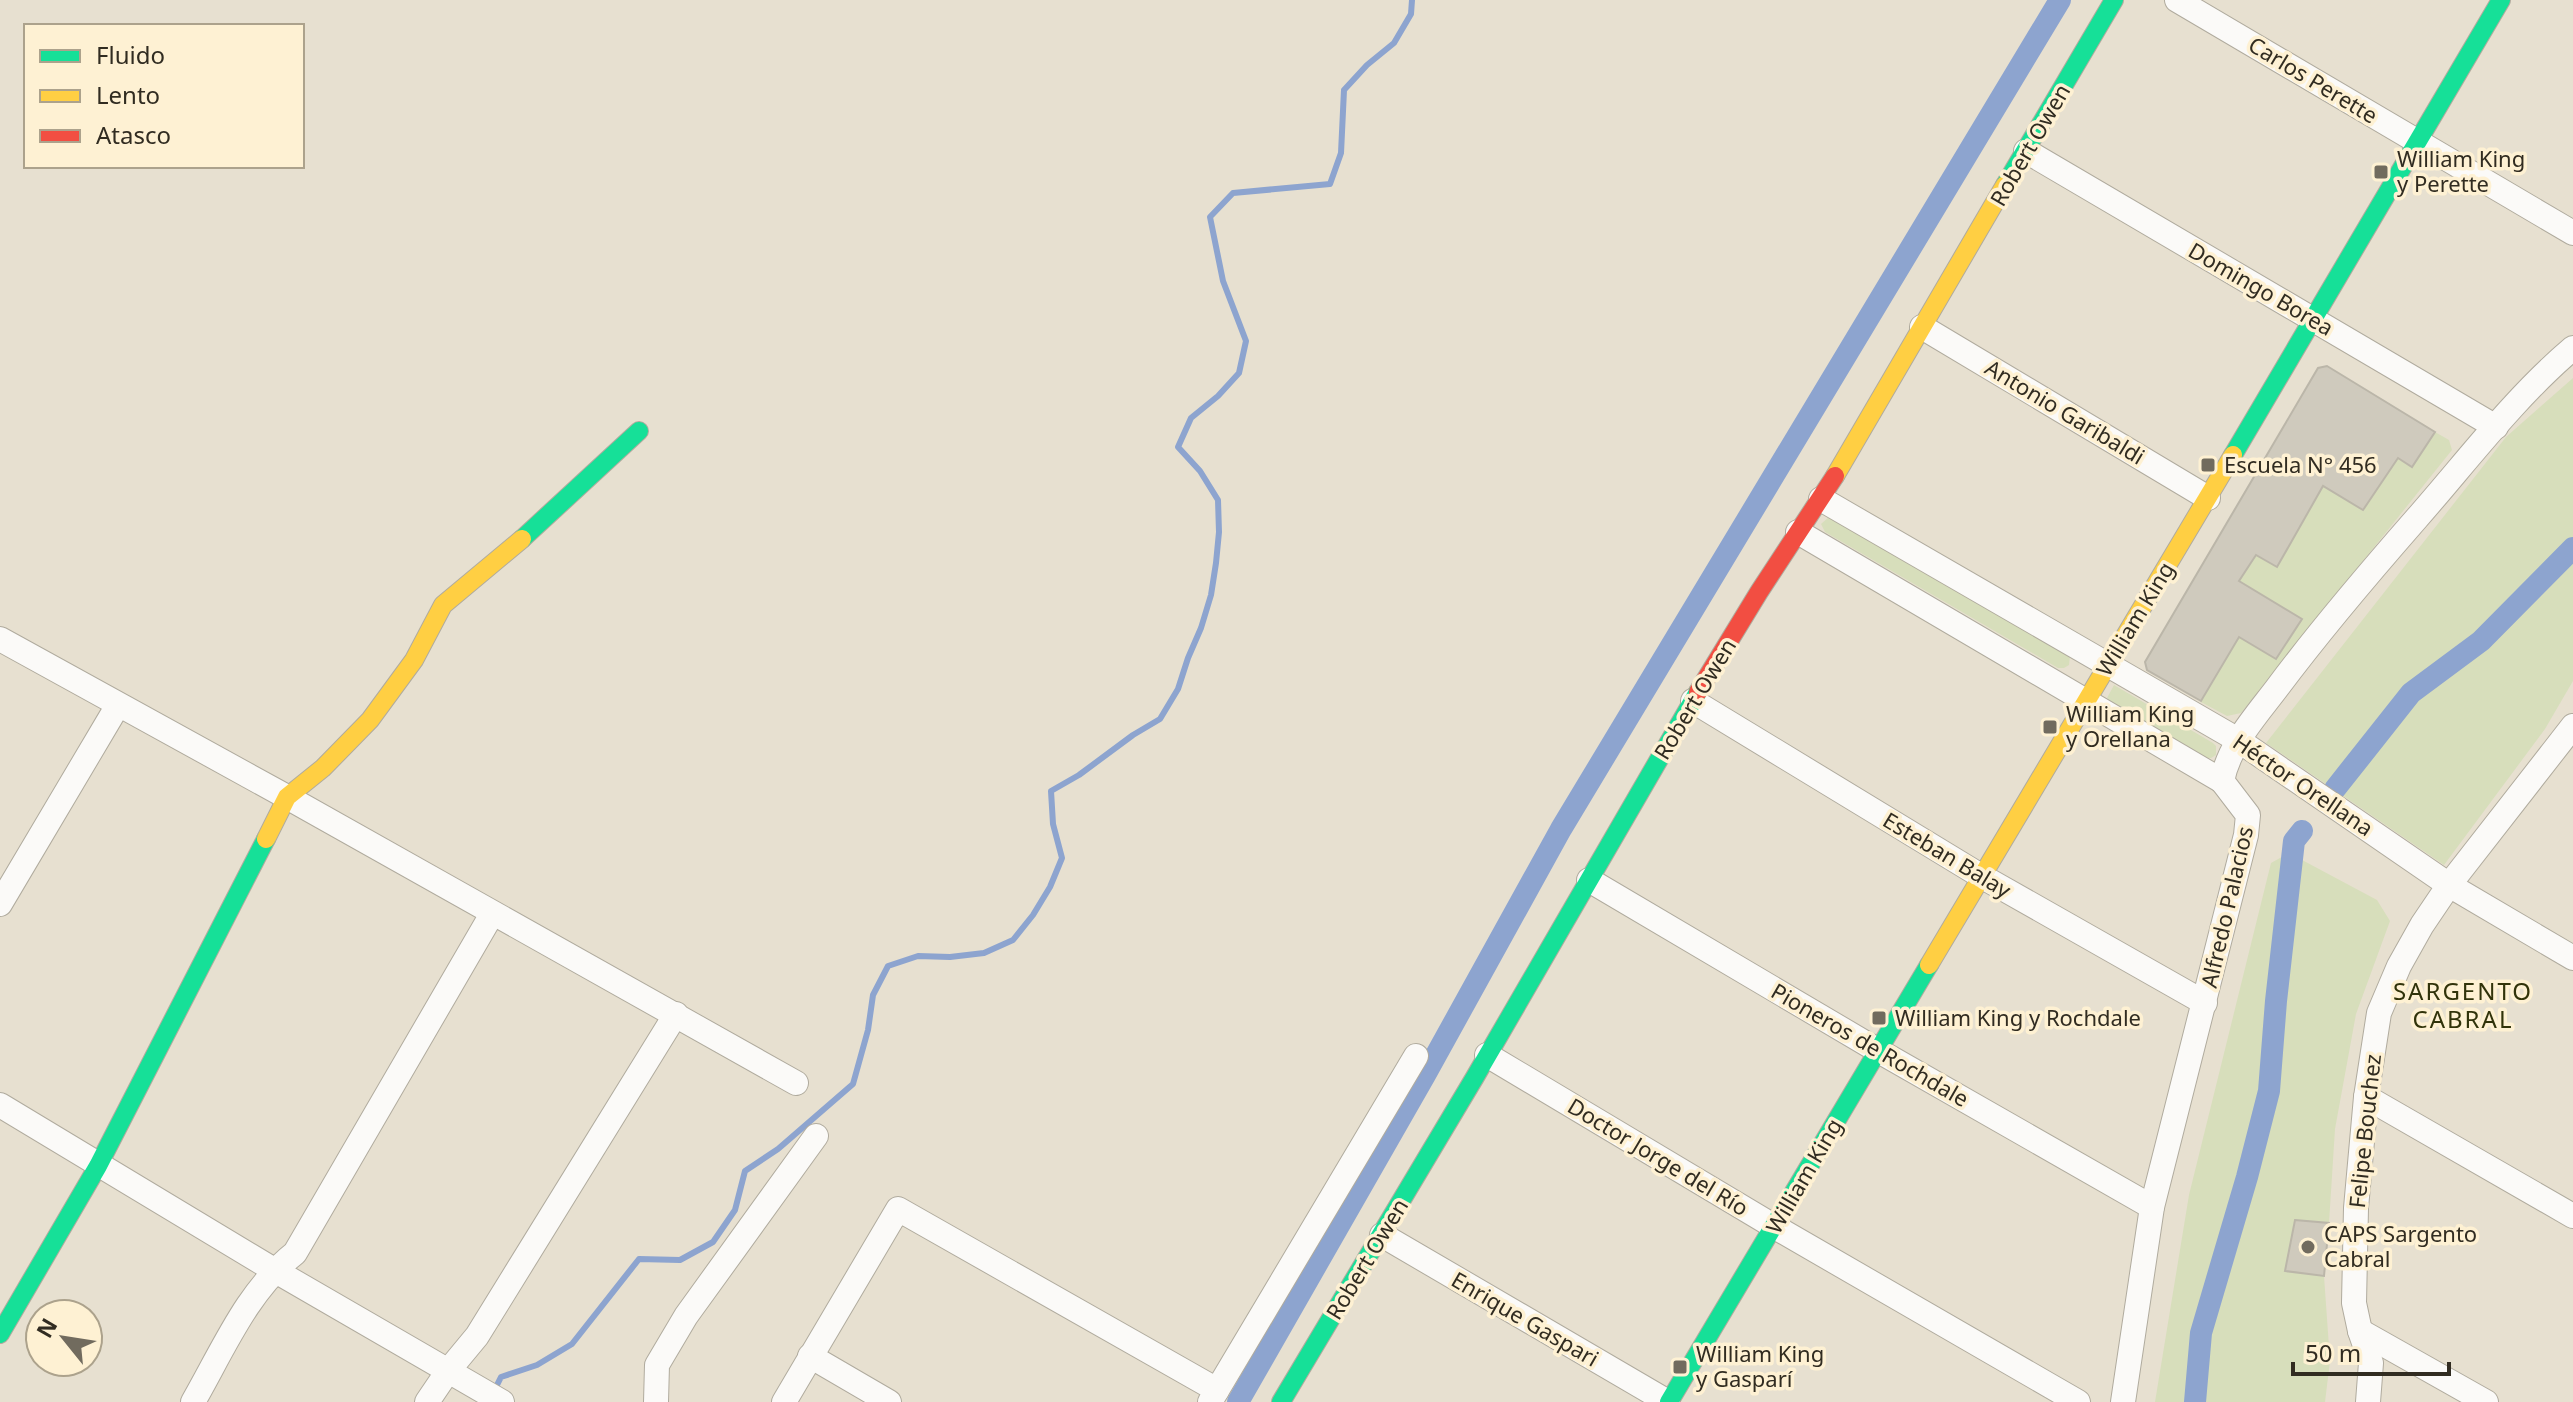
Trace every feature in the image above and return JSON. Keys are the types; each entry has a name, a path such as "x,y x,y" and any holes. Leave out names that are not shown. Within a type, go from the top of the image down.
{"street":[{"name":"Robert Owen","path":"1281,1402 1382,1235 1693,701 1821,499 2114,0"},
{"name":"Carlos Perette","path":"2177,0 2573,233"},
{"name":"William King","path":"1668,1402 1775,1227 2501,0"},
{"name":"Domingo Borea","path":"2026,151 2496,427"},
{"name":"Antonio Garibaldi","path":"1922,327 2208,498"},
{"path":"2222,781 2225,765 2238,740 2320,629 2540,378 2573,348"},
{"path":"0,1334 98,1166 287,797 323,768 370,720 414,660 443,605 549,516 639,431"},
{"name":"Héctor Orellana","path":"1821,499 2238,740 2449,885 2573,958"},
{"name":"Héctor Orellana","path":"1798,532 2222,781"},
{"path":"0,639 796,1083"},
{"name":"Esteban Balay","path":"1693,701 1981,876 2205,1003"},
{"path":"0,904 118,705"},
{"name":"Felipe Bouchez","path":"2368,1402 2371,1363 2354,1303 2356,1208 2366,1097 2379,1013 2399,966 2449,885 2573,726"},
{"name":"Alfredo Palacios","path":"2123,1402 2152,1207 2246,835 2248,815 2222,781"},
{"name":"Pioneros de Rochdale","path":"1589,880 2152,1207"},
{"path":"193,1402 257,1290 274,1270 295,1253 492,914"},
{"path":"427,1402 457,1376 477,1336 676,1014"},
{"name":"Doctor Jorge del Río","path":"1487,1055 1775,1227 2078,1402"},
{"path":"784,1402 898,1209 1214,1396 1416,1056"},
{"path":"2366,1097 2573,1216"},
{"path":"0,1105 98,1166 502,1402"},
{"path":"656,1402 657,1365 686,1316 816,1136"},
{"name":"Enrique Gaspari","path":"1382,1235 1668,1402"},
{"path":"2360,1331 2486,1402"},
{"path":"810,1356 889,1402"}],"green space":[{"path":"2573,378 2573,681 2545,729 2444,865 2266,743 2506,437"},
{"path":"2339,421 2412,467 2435,432 2449,440 2452,450 2241,713 2227,716 2201,702 2230,652 2188,608 2276,658 2239,581 2256,555 2277,567 2323,486 2363,510 2383,479"},
{"path":"1830,516 2070,656 2069,665 2058,668 1825,532 1821,524"},
{"path":"2114,685 2213,743 2216,755 2205,758 2110,701 2107,698"},
{"path":"2289,853 2377,900 2390,921 2356,1014 2335,1129 2329,1223 2295,1220 2285,1270 2324,1276 2330,1361 2325,1402 2155,1402 2189,1195 2271,863"}],"building":[{"path":"2327,366 2435,432 2412,467 2398,458 2363,510 2323,486 2277,567 2256,555 2239,581 2302,619 2276,659 2239,637 2201,701 2147,670 2145,662 2318,368"},
{"name":"CAPS Sargento Cabral","path":"2295,1220 2329,1223 2324,1276 2285,1271"}],"waterway":[{"path":"494,1391 501,1377 537,1365 572,1344 639,1259 680,1260 713,1242 735,1210 745,1171 778,1149 853,1084 868,1030 873,995 888,966 918,956 950,957 984,953 1013,940 1033,915 1050,887 1062,858 1053,824 1051,791 1160,719 1178,689 1211,595 1219,532 1218,500 1200,471 1178,447 1191,418 1218,396 1239,373 1246,341 1223,281 1210,217 1233,193 1330,184 1341,153 1344,90 1367,65 1394,43 1411,14 1412,0"},
{"path":"1238,1402 1561,829 2060,0"},
{"path":"2335,789 2411,693 2481,641 2573,548"},
{"path":"2195,1402 2201,1333 2269,1091 2294,841 2302,831"}],"traffic: fast":[{"path":"2005,185 2114,0"},
{"path":"2233,455 2501,0"},
{"path":"522,539 639,431"},
{"path":"1281,1402 1475,1077 1698,692"},
{"path":"0,1334 98,1166 266,839"},
{"path":"1669,1402 1929,965"}],"traffic: slow":[{"path":"1835,476 2005,185"},
{"path":"1929,965 2233,455"},
{"path":"266,839 287,797 323,768 370,720 414,660 443,605 522,539"}],"traffic: jam":[{"path":"1698,692 1835,476"}],"place":[{"name":"William King y Perette","path":"2381,172"},
{"name":"Escuela N° 456","path":"2208,465"},
{"name":"William King y Orellana","path":"2050,727"},
{"name":"William King y Rochdale","path":"1879,1018"},
{"name":"CAPS Sargento Cabral","path":"2308,1247"},
{"name":"William King y Gasparí","path":"1680,1367"}],"district":[{"name":"SARGENTO CABRAL","path":"2463,1006"}]}
